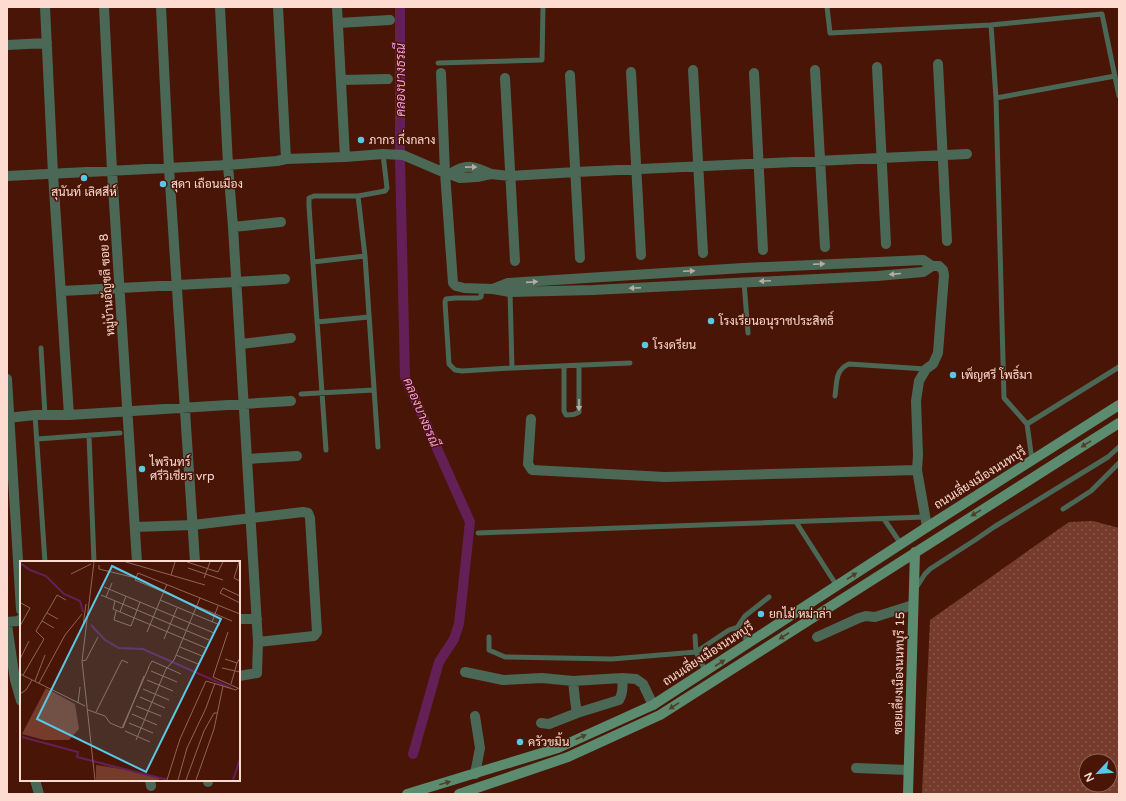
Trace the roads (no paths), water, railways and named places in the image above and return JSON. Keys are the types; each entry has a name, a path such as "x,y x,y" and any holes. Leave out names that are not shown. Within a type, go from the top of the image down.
{"main road":[{"name":"ถนนเลี่ยงเมืองนนทบุรี","path":"407,794 558,748 653,705 901,544 926,522 1032,460 1119,405"},
{"name":"ถนนเลี่ยงเมืองนนทบุรี","path":"459,794 484,790 568,757 660,715 1119,423"},
{"name":"ซอยเลี่ยงเมืองนนทบุรี 15","path":"908,794 915,552"}],"street":[{"path":"45,7 69,414"},
{"name":"หมู่บ้านอัญชลี ซอย 8","path":"104,7 112,171 121,288 138,561"},
{"path":"161,7 169,168 178,285 195,561"},
{"path":"220,7 228,165 234,227 258,642 257,673 240,676"},
{"path":"278,7 286,159"},
{"path":"337,7 345,157"},
{"path":"338,23 390,20"},
{"path":"7,45 46,43"},
{"path":"938,64 947,241"},
{"path":"877,67 886,244"},
{"path":"693,70 703,253"},
{"path":"815,70 825,247"},
{"path":"631,72 641,255"},
{"path":"441,73 448,173 453,283 456,286 464,288 494,288 510,292 611,289 878,276 923,272 932,266"},
{"path":"754,73 763,250"},
{"path":"570,75 580,258"},
{"path":"505,78 515,261"},
{"path":"341,80 388,79"},
{"path":"7,176 228,165 286,159 393,154 448,173 460,167 477,167 491,174 510,176 968,154"},
{"path":"234,227 281,222"},
{"path":"494,288 508,283 743,268 923,260 932,266 939,266 943,270 944,275 938,353 933,364 926,369 919,381 916,401 918,470 926,522"},
{"path":"743,268 744,282"},
{"path":"611,276 611,289"},
{"path":"62,291 285,278"},
{"path":"241,344 291,338"},
{"path":"7,379 8,418 20,595"},
{"path":"8,418 291,401"},
{"path":"531,419 528,464 532,470 665,477 918,470"},
{"path":"247,459 297,456"},
{"path":"135,527 193,525 303,512 308,513 310,518 318,626 317,632 314,636 258,642"},
{"path":"818,637 859,618 866,616 875,617 913,605"},
{"path":"240,619 257,619"},
{"path":"7,622 20,620"},
{"path":"7,625 20,697"},
{"path":"465,672 503,680 542,678 573,681 622,678 636,679 643,684 653,705"},
{"path":"541,723 549,724 577,713 619,700 622,695 622,678"},
{"path":"573,681 577,713"},
{"path":"475,716 480,748 475,774"},
{"path":"856,768 908,770"},
{"path":"36,781 39,794"}],"lane":[{"path":"438,63 542,60 543,7"},
{"path":"827,7 830,33 991,25 1102,14 1119,96"},
{"path":"991,25 996,98 1004,398 1027,424 1032,460"},
{"path":"996,98 1115,76"},
{"path":"326,450 309,198 314,196 358,196 382,192 387,188 393,154"},
{"path":"358,196 365,256 378,447"},
{"path":"313,262 365,256"},
{"path":"744,282 748,333"},
{"path":"482,288 481,297 446,299 445,302 449,364 455,370 462,371 630,363"},
{"path":"510,292 512,368"},
{"path":"317,322 369,318"},
{"path":"41,348 40,415 37,439 45,561"},
{"path":"835,396 838,372 843,366 850,364 926,369"},
{"path":"564,366 564,411 566,415 579,412 579,366"},
{"path":"1027,424 1119,367"},
{"path":"301,394 374,390"},
{"path":"37,439 120,433"},
{"path":"89,436 94,561"},
{"path":"913,594 925,574 930,569 994,527 1108,457 1119,447"},
{"path":"1063,509 1091,491 1118,465"},
{"path":"478,533 884,519 926,522"},
{"path":"884,519 901,544"},
{"path":"796,522 836,586"},
{"path":"489,637 489,650 505,657 612,659 696,652 729,630 737,628 745,616 769,597"},
{"path":"737,628 750,643"},
{"path":"695,636 696,652 706,672"}],"waterway":[{"name":"คลองบางธรณี","path":"400,7 400,159 405,377 470,522 459,624 454,639 439,662 413,754"}],"place":[{"name":"ภากร กึ่งกลาง","path":"361,140"},
{"name":"สุนันท์ เลิศสีห์","path":"84,178"},
{"name":"สุดา เถือนเมือง","path":"163,184"},
{"name":"โรงเรียนอนุราชประสิทธิ์","path":"711,321"},
{"name":"โรงดรียน","path":"645,345"},
{"name":"เพ็ญศรี โพธิ์มา","path":"953,375"},
{"name":"ไพรินทร์ ศรีวิเชียร vrp","path":"142,469"},
{"name":"ยกไม้ หม่าล่า","path":"761,614"},
{"name":"ครัวขมิ้น","path":"520,742"}]}
